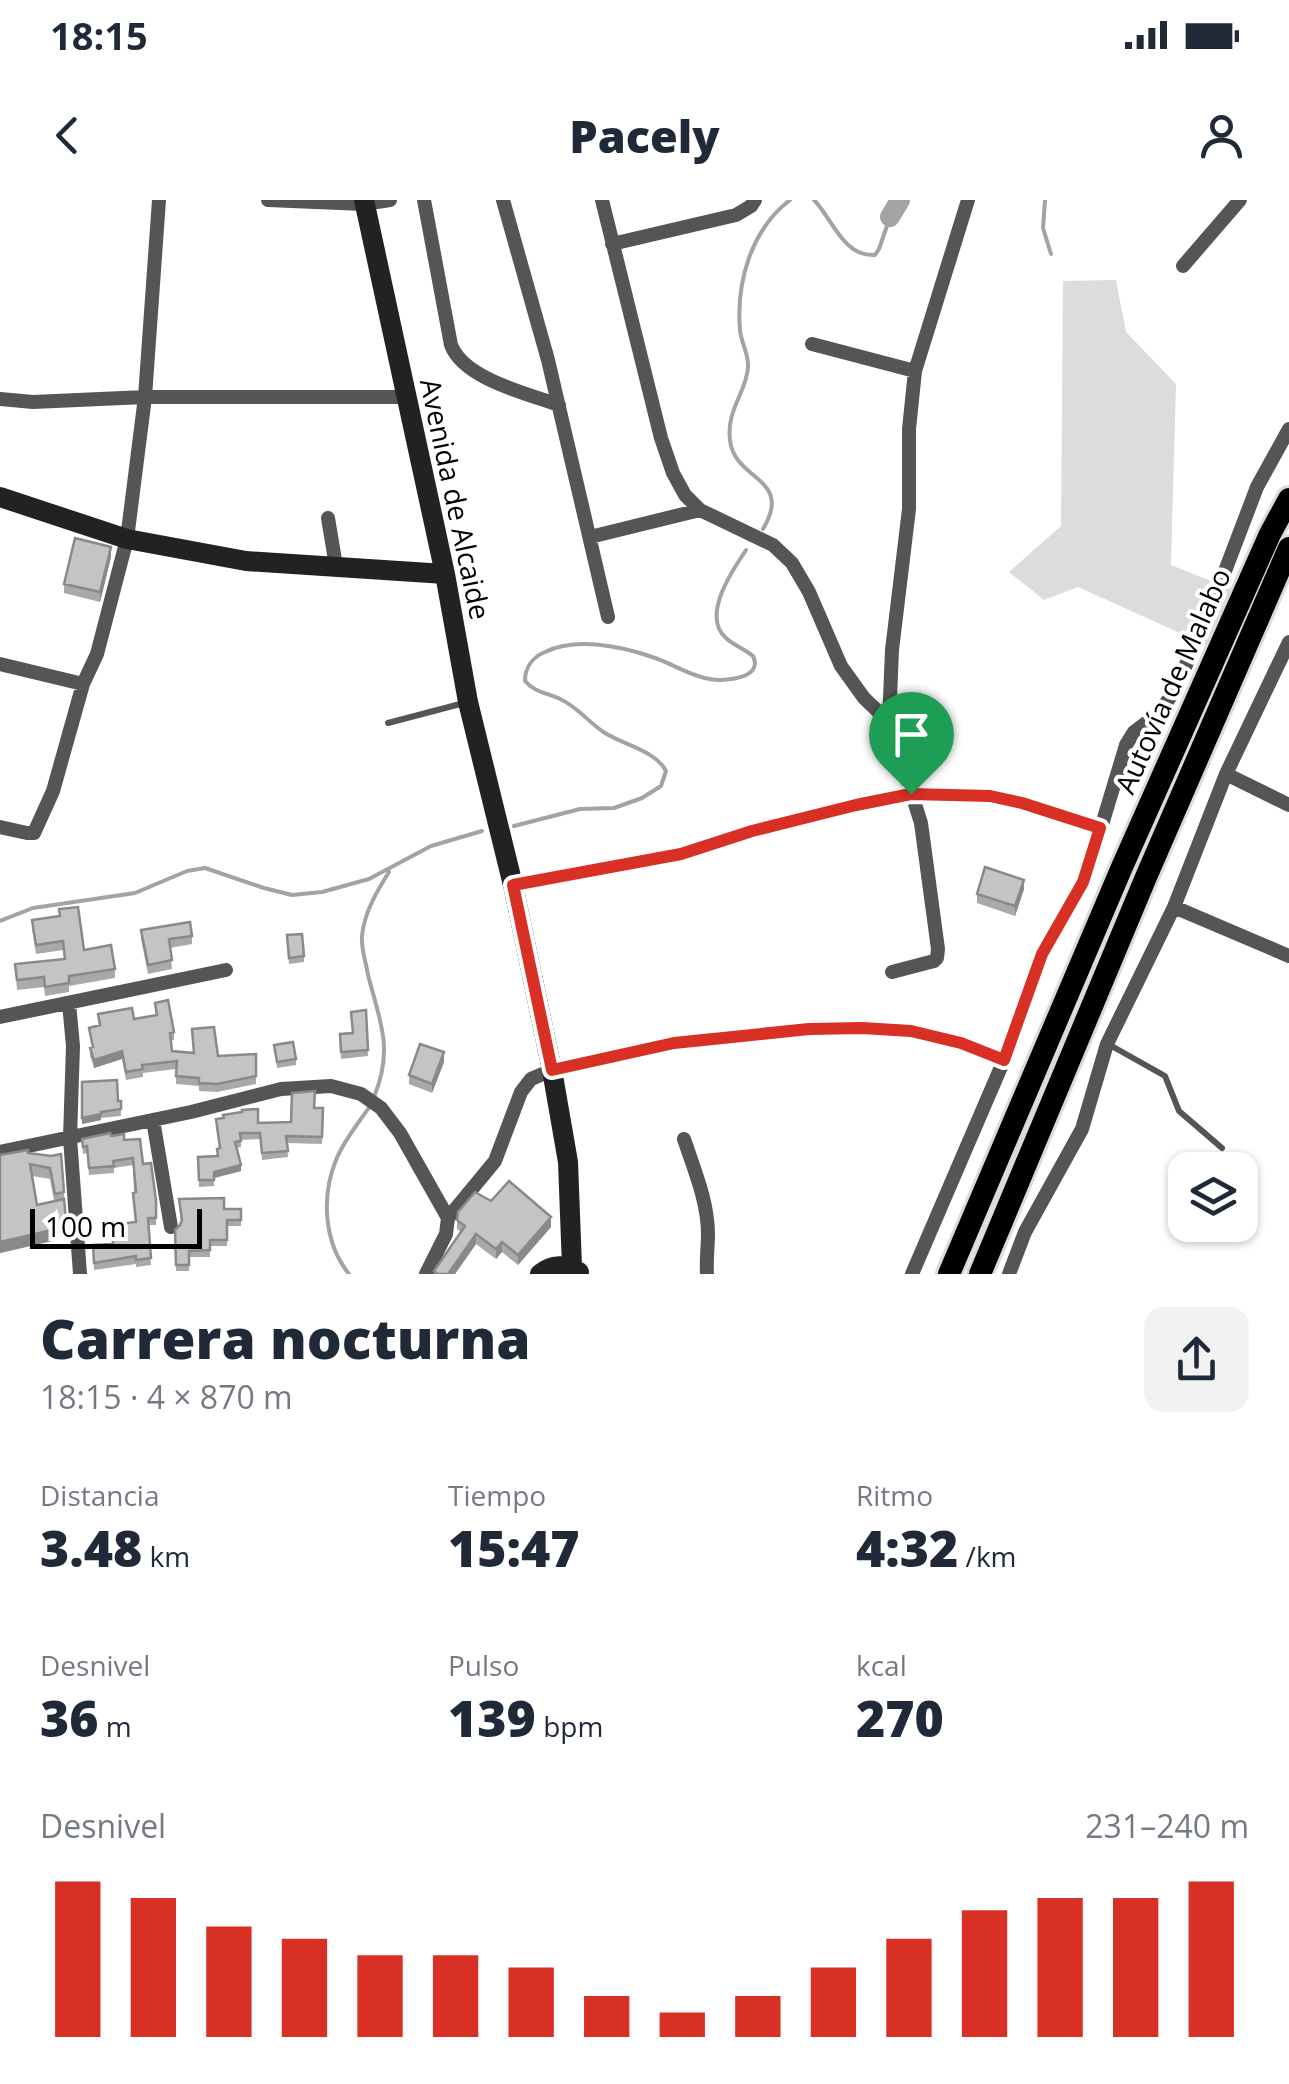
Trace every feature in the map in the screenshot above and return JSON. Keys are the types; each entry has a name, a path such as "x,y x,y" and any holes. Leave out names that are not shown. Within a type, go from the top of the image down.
{"main road":[{"name":"Avenida de Alcaide","path":"364,202 468,702 513,885"},
{"path":"0,497 128,539 246,561 444,574"},
{"name":"Autovía de Malabo","path":"949,1274 1122,866 1289,499"},
{"name":"Autovía de Malabo","path":"980,1274 1146,876 1289,548"},
{"path":"513,885 568,1162 577,1271 559,1266 540,1274"}],"street":[{"path":"0,826 34,833 38,826 53,791 83,684 97,654 128,539 145,397 159,200"},
{"path":"268,200 390,200"},
{"path":"424,200 456,357 468,368 500,383 559,405"},
{"path":"503,200 559,405 608,618"},
{"path":"602,200 661,438 685,495 700,510 773,545 792,563 842,666 864,698 889,722"},
{"path":"612,244 736,215 754,200"},
{"path":"892,972 938,958 921,823 889,722 892,650 909,509 909,429 915,370 968,200"},
{"path":"1183,266 1240,200"},
{"path":"812,344 915,370"},
{"path":"0,399 33,402 145,397 405,397"},
{"path":"912,1274 1004,1060 1042,954 1083,882 1126,744 1173,694 1206,621 1257,487 1289,430"},
{"path":"590,537 700,510"},
{"path":"328,518 336,566"},
{"path":"1008,1274 1025,1232 1082,1129 1107,1044 1174,907 1226,774 1289,642"},
{"path":"0,664 83,684"},
{"path":"1226,774 1289,806"},
{"path":"513,885 681,854 770,826 911,794 990,796 1100,828"},
{"path":"1174,907 1289,956"},
{"path":"0,1017 226,970"},
{"path":"69,1002 70,1138 80,1274"},
{"path":"426,1274 446,1234 448,1218 495,1161 521,1092 531,1079 552,1070 674,1043 809,1029 911,1031 961,1043 1004,1060"},
{"path":"0,1152 282,1089 331,1086 361,1094 381,1108 448,1218"},
{"path":"153,1120 171,1227"},
{"path":"684,1139 702,1194 708,1234 707,1274"}],"lane":[{"path":"388,724 468,702"},
{"path":"1107,1044 1165,1076 1179,1111 1222,1148"}],"shaded area":[{"path":"1116,280 1126,332 1176,384 1171,565 1249,596 1222,652 1078,587 1044,600 1009,572 1061,526 1063,281"}],"building":[{"path":"75,538 111,547 100,592 64,584"},
{"path":"985,867 1024,880 1015,906 977,894"},
{"path":"78,907 84,950 111,945 115,969 69,976 69,983 45,987 44,977 17,980 15,964 65,959 63,941 36,945 32,920 60,916 59,909"},
{"path":"190,922 192,936 169,939 172,960 148,965 141,930"},
{"path":"302,934 304,956 289,958 287,935"},
{"path":"168,1000 174,1032 170,1033 172,1051 194,1053 192,1029 214,1027 218,1056 256,1054 256,1076 217,1084 199,1083 199,1078 176,1076 177,1061 142,1065 143,1069 126,1072 122,1051 94,1060 89,1028 100,1025 98,1014 132,1008 134,1019 157,1015 155,1003"},
{"path":"366,1010 368,1050 341,1052 340,1034 353,1033 351,1012"},
{"path":"293,1042 296,1059 277,1062 274,1045"},
{"path":"420,1044 444,1052 432,1084 409,1075"},
{"path":"117,1080 121,1109 82,1118 82,1082"},
{"path":"315,1091 314,1108 323,1108 322,1137 286,1136 288,1151 262,1153 260,1133 240,1133 241,1141 235,1142 241,1165 214,1172 214,1180 199,1180 198,1157 218,1156 216,1119 258,1109 258,1123 291,1122 292,1093"},
{"path":"124,1134 124,1140 140,1139 143,1164 151,1163 156,1218 148,1218 151,1258 136,1260 136,1256 94,1263 93,1245 113,1244 111,1225 136,1222 133,1158 113,1161 114,1166 89,1168 87,1146 83,1147 82,1139"},
{"path":"28,1150 51,1156 61,1154 64,1192 55,1194 50,1168 30,1164 37,1205 64,1199 66,1220 50,1224 52,1230 0,1242 0,1155"},
{"path":"509,1181 551,1217 518,1255 502,1242 496,1249 476,1234 448,1274 434,1271 465,1226 457,1220 458,1212 475,1192 491,1201"},
{"path":"224,1198 224,1209 241,1209 241,1220 227,1220 227,1240 210,1240 210,1250 189,1251 189,1265 176,1265 175,1230 182,1220 179,1199"}],"waterway":[{"path":"763,529 771,512 771,499 760,480 741,464 730,440 731,419 748,367 739,312 744,276 756,242 776,212 790,200"},
{"path":"814,200 846,243 864,254 875,255 890,217"},
{"path":"890,217 900,200"},
{"path":"1045,200 1043,228 1051,254"},
{"path":"514,826 580,809 614,808 642,798 661,786 666,771 655,758 605,733 566,702 529,685 525,676 530,663 557,647 598,645 640,653 710,679 733,679 748,674 755,663 753,656 726,638 717,618 721,594 746,550"},
{"path":"0,921 33,908 135,893 187,871 205,868 292,895 322,892 369,879 431,846 482,831"},
{"path":"374,1097 384,1049 362,936 368,911 389,872"},
{"path":"349,1274 330,1234 328,1189 339,1153 370,1106"}],"route":[{"path":"911,794 990,796 1100,828 1083,882 1042,954 1004,1060 961,1043 911,1031 809,1029 674,1043 552,1070 513,885 681,854 752,831 911,794"}]}
